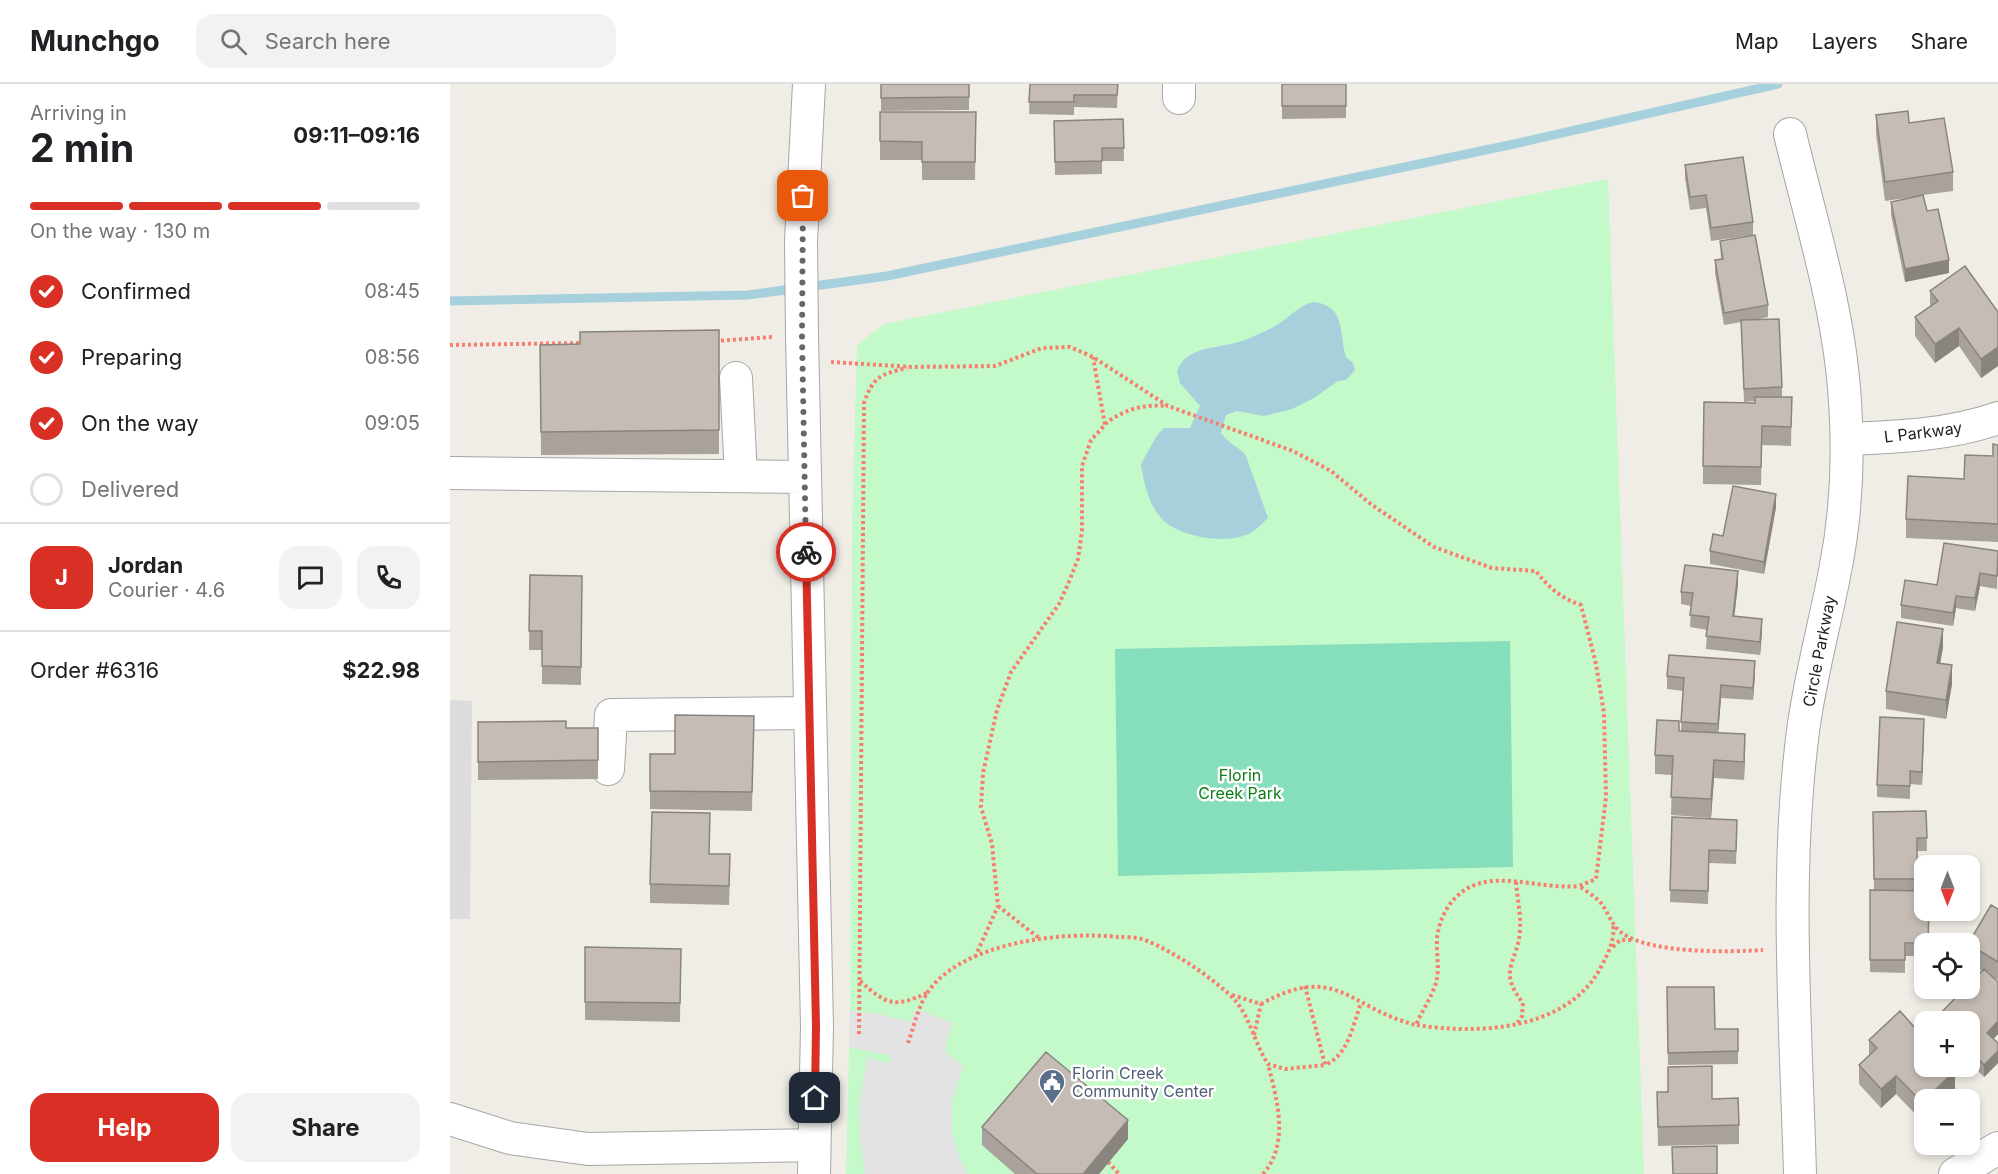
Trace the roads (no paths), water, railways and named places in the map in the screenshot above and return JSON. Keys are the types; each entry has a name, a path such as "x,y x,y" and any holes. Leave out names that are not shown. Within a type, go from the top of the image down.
{"street":[{"path":"450,1119 510,1138 588,1149 814,1160 816,1026 801,241 808,84"},
{"name":"Circle Parkway","path":"1790,134 1837,333 1845,401 1846,439 1845,503 1835,570 1803,730 1795,816 1793,948 1800,1174"},
{"path":"736,378 741,476"},
{"name":"L Parkway","path":"1846,439 1891,438 1952,430 1998,418"},
{"path":"450,473 805,477"},
{"path":"608,769 611,715 810,713"},
{"path":"1955,1174 1998,1148"}],"water":[{"path":"1314,302 1332,309 1337,316 1346,357 1353,363 1355,370 1346,380 1338,381 1314,398 1292,409 1264,416 1237,411 1226,415 1221,433 1246,456 1268,518 1249,534 1226,539 1191,535 1171,526 1158,515 1151,501 1145,486 1141,464 1156,437 1164,428 1190,428 1200,406 1180,383 1177,371 1182,362 1197,352 1236,343 1259,334 1279,324 1301,307"}],"waterway":[{"path":"450,301 748,295 887,276 1514,144 1778,84"}],"place":[{"name":"Florin Creek Community Center","path":"1052,1105"}],"park label":[{"name":"Florin Creek Park","path":"1240,784"}]}
